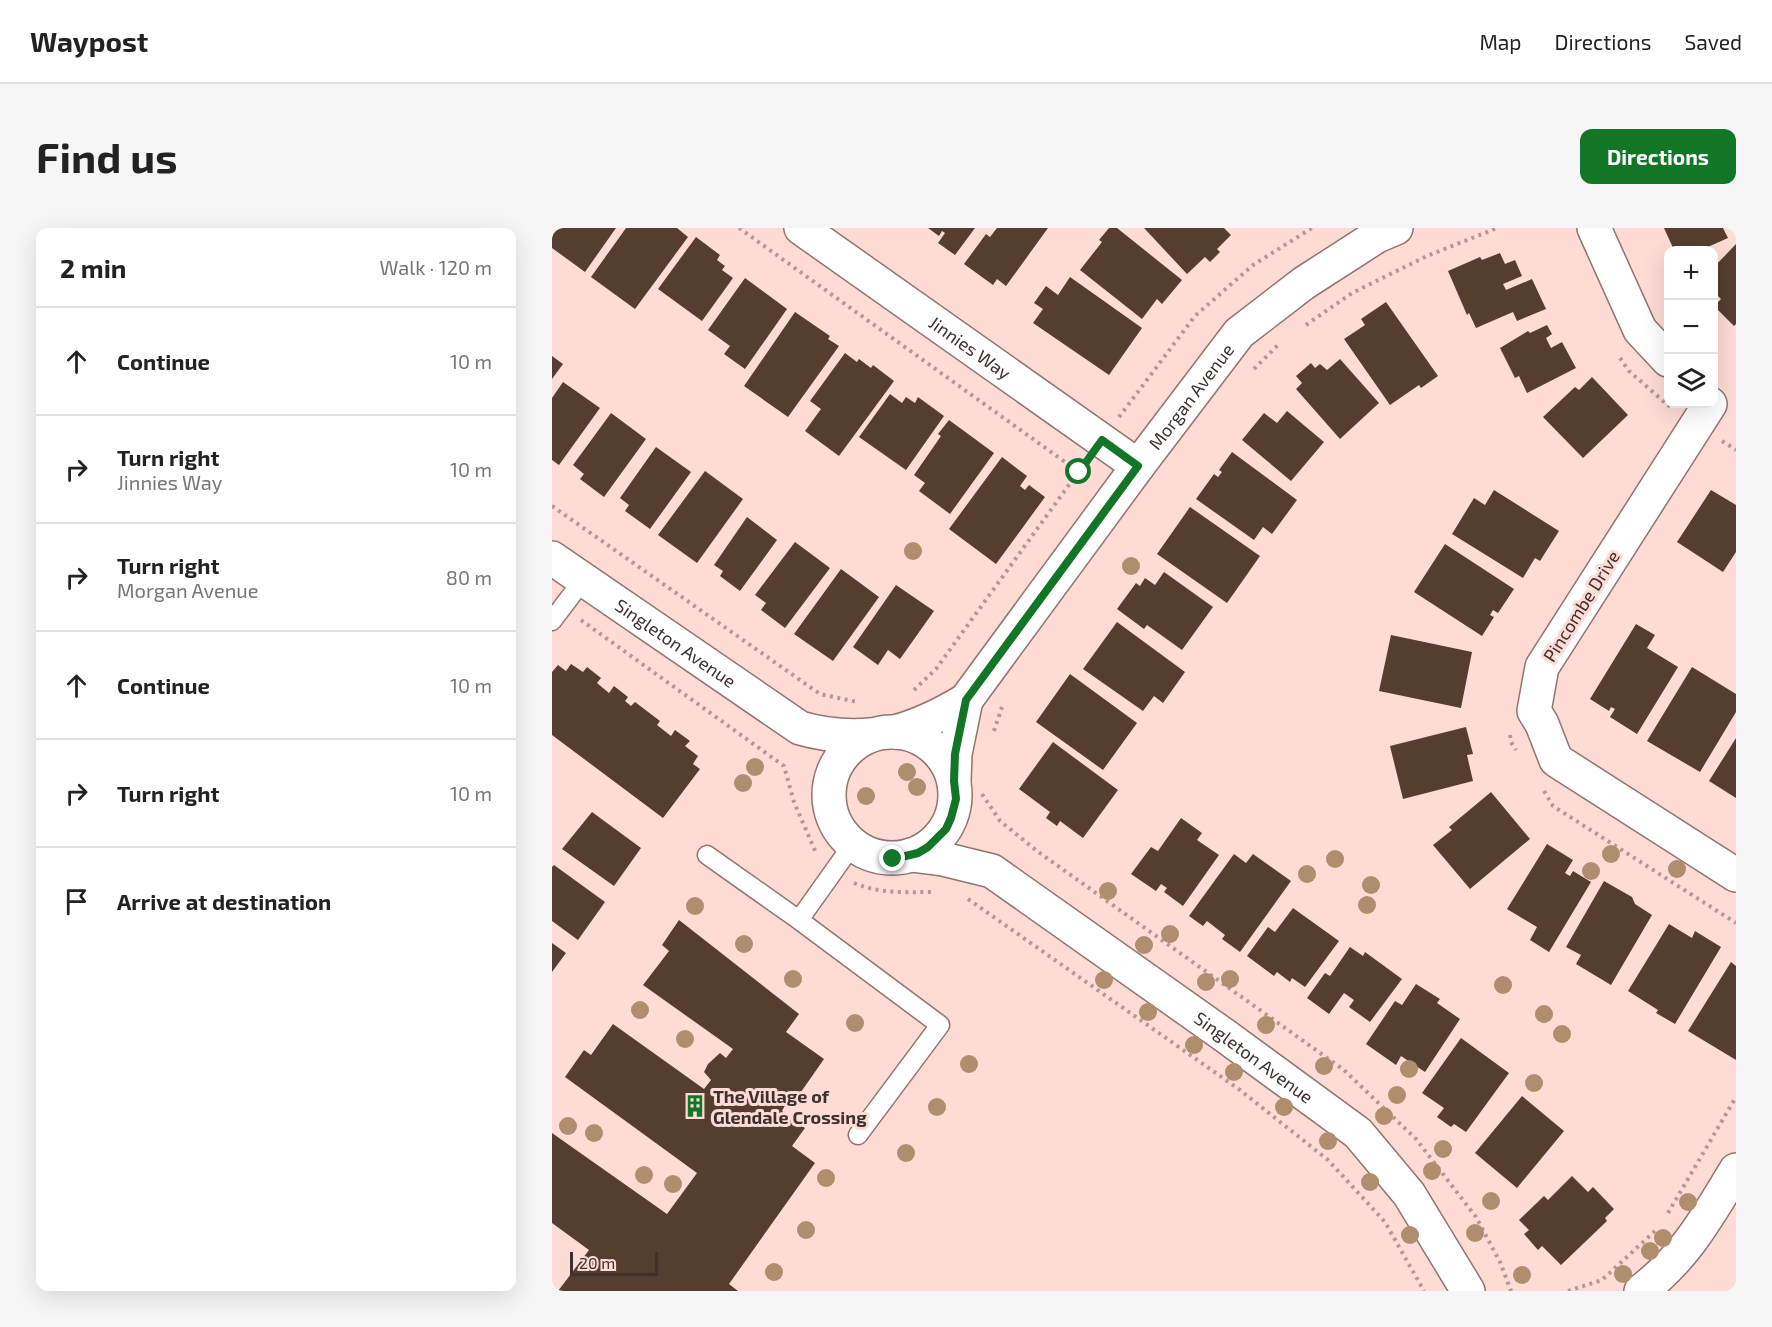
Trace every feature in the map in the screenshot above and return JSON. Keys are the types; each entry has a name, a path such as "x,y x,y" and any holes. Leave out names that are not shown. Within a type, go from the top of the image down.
{"street":[{"name":"Jinnies Way","path":"801,228 1138,466"},
{"name":"Morgan Avenue","path":"877,724 920,725 966,700 1239,333 1304,283 1377,236 1396,228"},
{"path":"1594,228 1640,330 1664,356"},
{"path":"1718,399 1736,410"},
{"name":"Pincombe Drive","path":"1707,408 1542,667 1534,711 1542,724 1556,760 1736,875"},
{"name":"Singleton Avenue","path":"552,558 800,728 823,734 846,736 877,724"},
{"name":"Morgan Avenue","path":"965,788 955,754 966,700"},
{"path":"877,724 915,736 932,747 965,788 938,839 911,855 893,859 869,854 853,844 840,830 830,807 830,789 834,770 840,759 877,724"},
{"name":"Singleton Avenue","path":"800,728 830,789"},
{"name":"Singleton Avenue","path":"965,788 964,825 976,849 992,871 1358,1133 1409,1194 1468,1291"},
{"name":"Singleton Avenue","path":"911,855 943,859 992,871"},
{"path":"1641,1291 1663,1274 1697,1234 1736,1170"}],"lane":[{"path":"557,614 583,580"},
{"path":"800,920 853,844"},
{"path":"707,855 800,920 940,1025 858,1136"}],"path":[{"path":"739,228 1079,472"},
{"path":"913,691 936,669 1195,316 1253,265 1312,228"},
{"path":"1304,326 1352,293 1427,256 1497,228"},
{"path":"1246,377 1285,339"},
{"path":"1665,417 1671,408"},
{"path":"552,506 820,694 877,724"},
{"path":"557,614 784,766 794,802 817,855 841,878 866,888 890,892 940,892"},
{"path":"994,732 1003,703"},
{"path":"1510,732 1511,742 1517,752"},
{"path":"965,788 982,795 1000,821 1037,851 1335,1063 1360,1085 1416,1139 1476,1217 1500,1262 1511,1291"},
{"path":"1541,788 1554,806 1736,923"},
{"path":"959,893 1240,1090 1328,1160 1385,1222 1424,1291"},
{"path":"1667,1215 1736,1097"},
{"path":"1568,1291 1602,1280 1662,1225"}],"building":[{"path":"552,228 616,228 585,272 552,248"},
{"path":"626,228 677,228 688,237 635,309 591,277"},
{"path":"928,228 975,228 955,255 938,243 945,233 942,231 939,236"},
{"path":"997,228 1048,228 1006,286 997,279 993,285 964,264 986,234 990,237"},
{"path":"1109,228 1117,228 1182,280 1162,304 1157,299 1142,319 1080,270 1102,242 1099,240"},
{"path":"1144,228 1224,228 1231,235 1217,249 1220,252 1210,262 1205,257 1187,274"},
{"path":"1664,228 1723,228 1728,238 1710,246 1672,246"},
{"path":"696,237 720,255 717,260 725,266 722,270 733,278 702,321 658,289"},
{"path":"1736,244 1736,324 1734,326 1718,310 1718,302 1721,299 1718,296 1718,263"},
{"path":"1500,253 1505,264 1515,260 1522,276 1503,284 1506,290 1532,279 1546,309 1517,321 1513,312 1476,328 1469,313 1467,315 1448,271 1480,257 1482,260"},
{"path":"1070,277 1142,328 1109,375 1033,323 1043,309 1034,303 1046,286 1058,295"},
{"path":"745,278 787,309 745,369 724,354 730,346 708,330"},
{"path":"1386,302 1438,376 1421,388 1419,385 1390,405 1344,339 1365,325 1361,319"},
{"path":"795,312 830,336 828,339 839,346 788,417 744,386"},
{"path":"1547,325 1552,334 1546,338 1551,348 1562,342 1576,368 1527,393 1519,376 1515,378 1500,348 1528,331 1530,333"},
{"path":"845,353 871,368 873,365 894,381 839,456 805,431 821,409 810,401"},
{"path":"552,356 563,364 552,379"},
{"path":"1340,359 1379,403 1340,439 1296,389 1302,383 1296,376 1311,363 1315,368 1320,364 1327,370"},
{"path":"1592,377 1628,415 1583,458 1543,417 1575,387 1579,390"},
{"path":"563,382 600,408 559,465 552,460 552,398"},
{"path":"890,394 902,403 906,397 915,403 918,397 944,416 906,470 859,437"},
{"path":"1287,411 1324,442 1291,481 1242,440 1264,413 1277,423"},
{"path":"611,413 646,439 604,497 580,479 584,474 573,465"},
{"path":"949,420 994,453 950,514 919,491 925,483 914,475 941,436 938,434"},
{"path":"656,447 691,472 650,529 625,511 629,505 620,498"},
{"path":"1232,452 1297,500 1272,534 1263,527 1254,540 1196,499 1214,474 1218,477 1222,472 1219,470"},
{"path":"1002,457 1027,476 1020,486 1025,490 1029,485 1045,497 996,564 949,529"},
{"path":"705,471 743,499 697,563 658,535"},
{"path":"1494,490 1559,531 1540,561 1535,558 1523,578 1452,534 1474,498 1485,505"},
{"path":"1711,490 1736,505 1736,552 1723,572 1677,542"},
{"path":"1190,507 1260,556 1227,603 1157,554"},
{"path":"747,517 777,540 740,591 720,576 723,571 714,565"},
{"path":"795,542 830,568 785,628 761,610 766,603 755,595"},
{"path":"1445,544 1514,589 1498,613 1493,610 1490,615 1494,617 1482,636 1414,592"},
{"path":"841,569 879,597 833,661 794,634"},
{"path":"1164,572 1213,607 1182,650 1147,625 1144,629 1117,609 1136,583 1140,586 1145,578 1155,585"},
{"path":"896,585 934,611 900,659 888,650 878,665 853,647"},
{"path":"1117,622 1185,672 1163,703 1154,696 1143,711 1083,669"},
{"path":"1636,624 1655,635 1647,648 1678,667 1637,734 1610,717 1615,709 1611,707 1609,711 1590,699"},
{"path":"1391,635 1472,652 1461,708 1379,691"},
{"path":"571,664 583,672 587,667 601,678 597,683 609,693 614,686 628,697 625,701 631,706 635,702 660,721 657,725 671,736 675,730 690,741 685,746 698,756 693,764 700,769 663,818 552,735 552,672 558,665 566,671"},
{"path":"1692,667 1736,694 1736,712 1700,772 1647,741"},
{"path":"1070,674 1137,723 1103,770 1036,722"},
{"path":"1466,727 1473,754 1467,755 1473,781 1403,799 1390,746"},
{"path":"1736,738 1736,798 1709,781"},
{"path":"1053,742 1118,790 1083,838 1060,821 1057,826 1046,818 1050,812 1019,789"},
{"path":"1491,792 1530,839 1470,889 1433,845 1452,830 1449,827"},
{"path":"592,812 641,848 614,886 562,849"},
{"path":"1181,818 1202,833 1197,840 1219,855 1183,906 1164,892 1167,888 1161,884 1156,891 1131,874 1151,847 1158,851"},
{"path":"1547,844 1573,860 1565,873 1570,876 1573,871 1591,882 1549,952 1530,940 1537,927 1507,909"},
{"path":"1234,854 1246,863 1253,854 1291,881 1240,952 1222,939 1225,935 1207,921 1203,926 1189,916"},
{"path":"554,865 605,902 578,940 552,921 552,867"},
{"path":"1604,881 1632,897 1635,904 1652,915 1611,985 1576,964 1581,955 1566,947"},
{"path":"1293,908 1339,941 1305,987 1292,978 1290,982 1277,972 1274,976 1247,956 1268,927 1275,932"},
{"name":"The Village of Glendale Crossing","path":"679,920 799,1014 786,1032 824,1059 794,1102 789,1098 782,1111 805,1128 792,1146 815,1163 729,1284 738,1291 558,1291 589,1250 552,1223 552,1133 667,1214 697,1173 565,1077 584,1050 591,1055 613,1024 704,1089 711,1080 704,1072 708,1064 720,1053 726,1058 733,1049 643,985 669,951 662,945"},
{"path":"1669,924 1692,938 1695,931 1721,947 1675,1024 1656,1013 1658,1010 1628,991"},
{"path":"552,943 566,953 552,972"},
{"path":"1350,947 1363,956 1365,952 1402,979 1370,1022 1349,1007 1354,1000 1344,993 1329,1014 1307,998 1325,973 1330,976"},
{"path":"1731,962 1736,966 1736,1060 1688,1031"},
{"path":"1416,984 1440,999 1437,1003 1460,1019 1425,1072 1401,1056 1396,1065 1366,1044 1395,1001 1402,1005"},
{"path":"1461,1038 1509,1073 1466,1132 1454,1124 1451,1127 1437,1117 1444,1108 1422,1093"},
{"path":"1522,1096 1564,1131 1517,1188 1475,1153"},
{"path":"1572,1176 1588,1192 1593,1187 1614,1209 1605,1218 1607,1221 1561,1265 1542,1246 1538,1250 1524,1234 1529,1230 1519,1220 1544,1196 1548,1200"}],"place":[{"name":"The Village of Glendale Crossing","path":"695,1106"}],"route":[{"path":"893,859 918,853 938,839 946,829 956,799 955,754 966,700 1138,466 1102,440 1079,472"}]}
